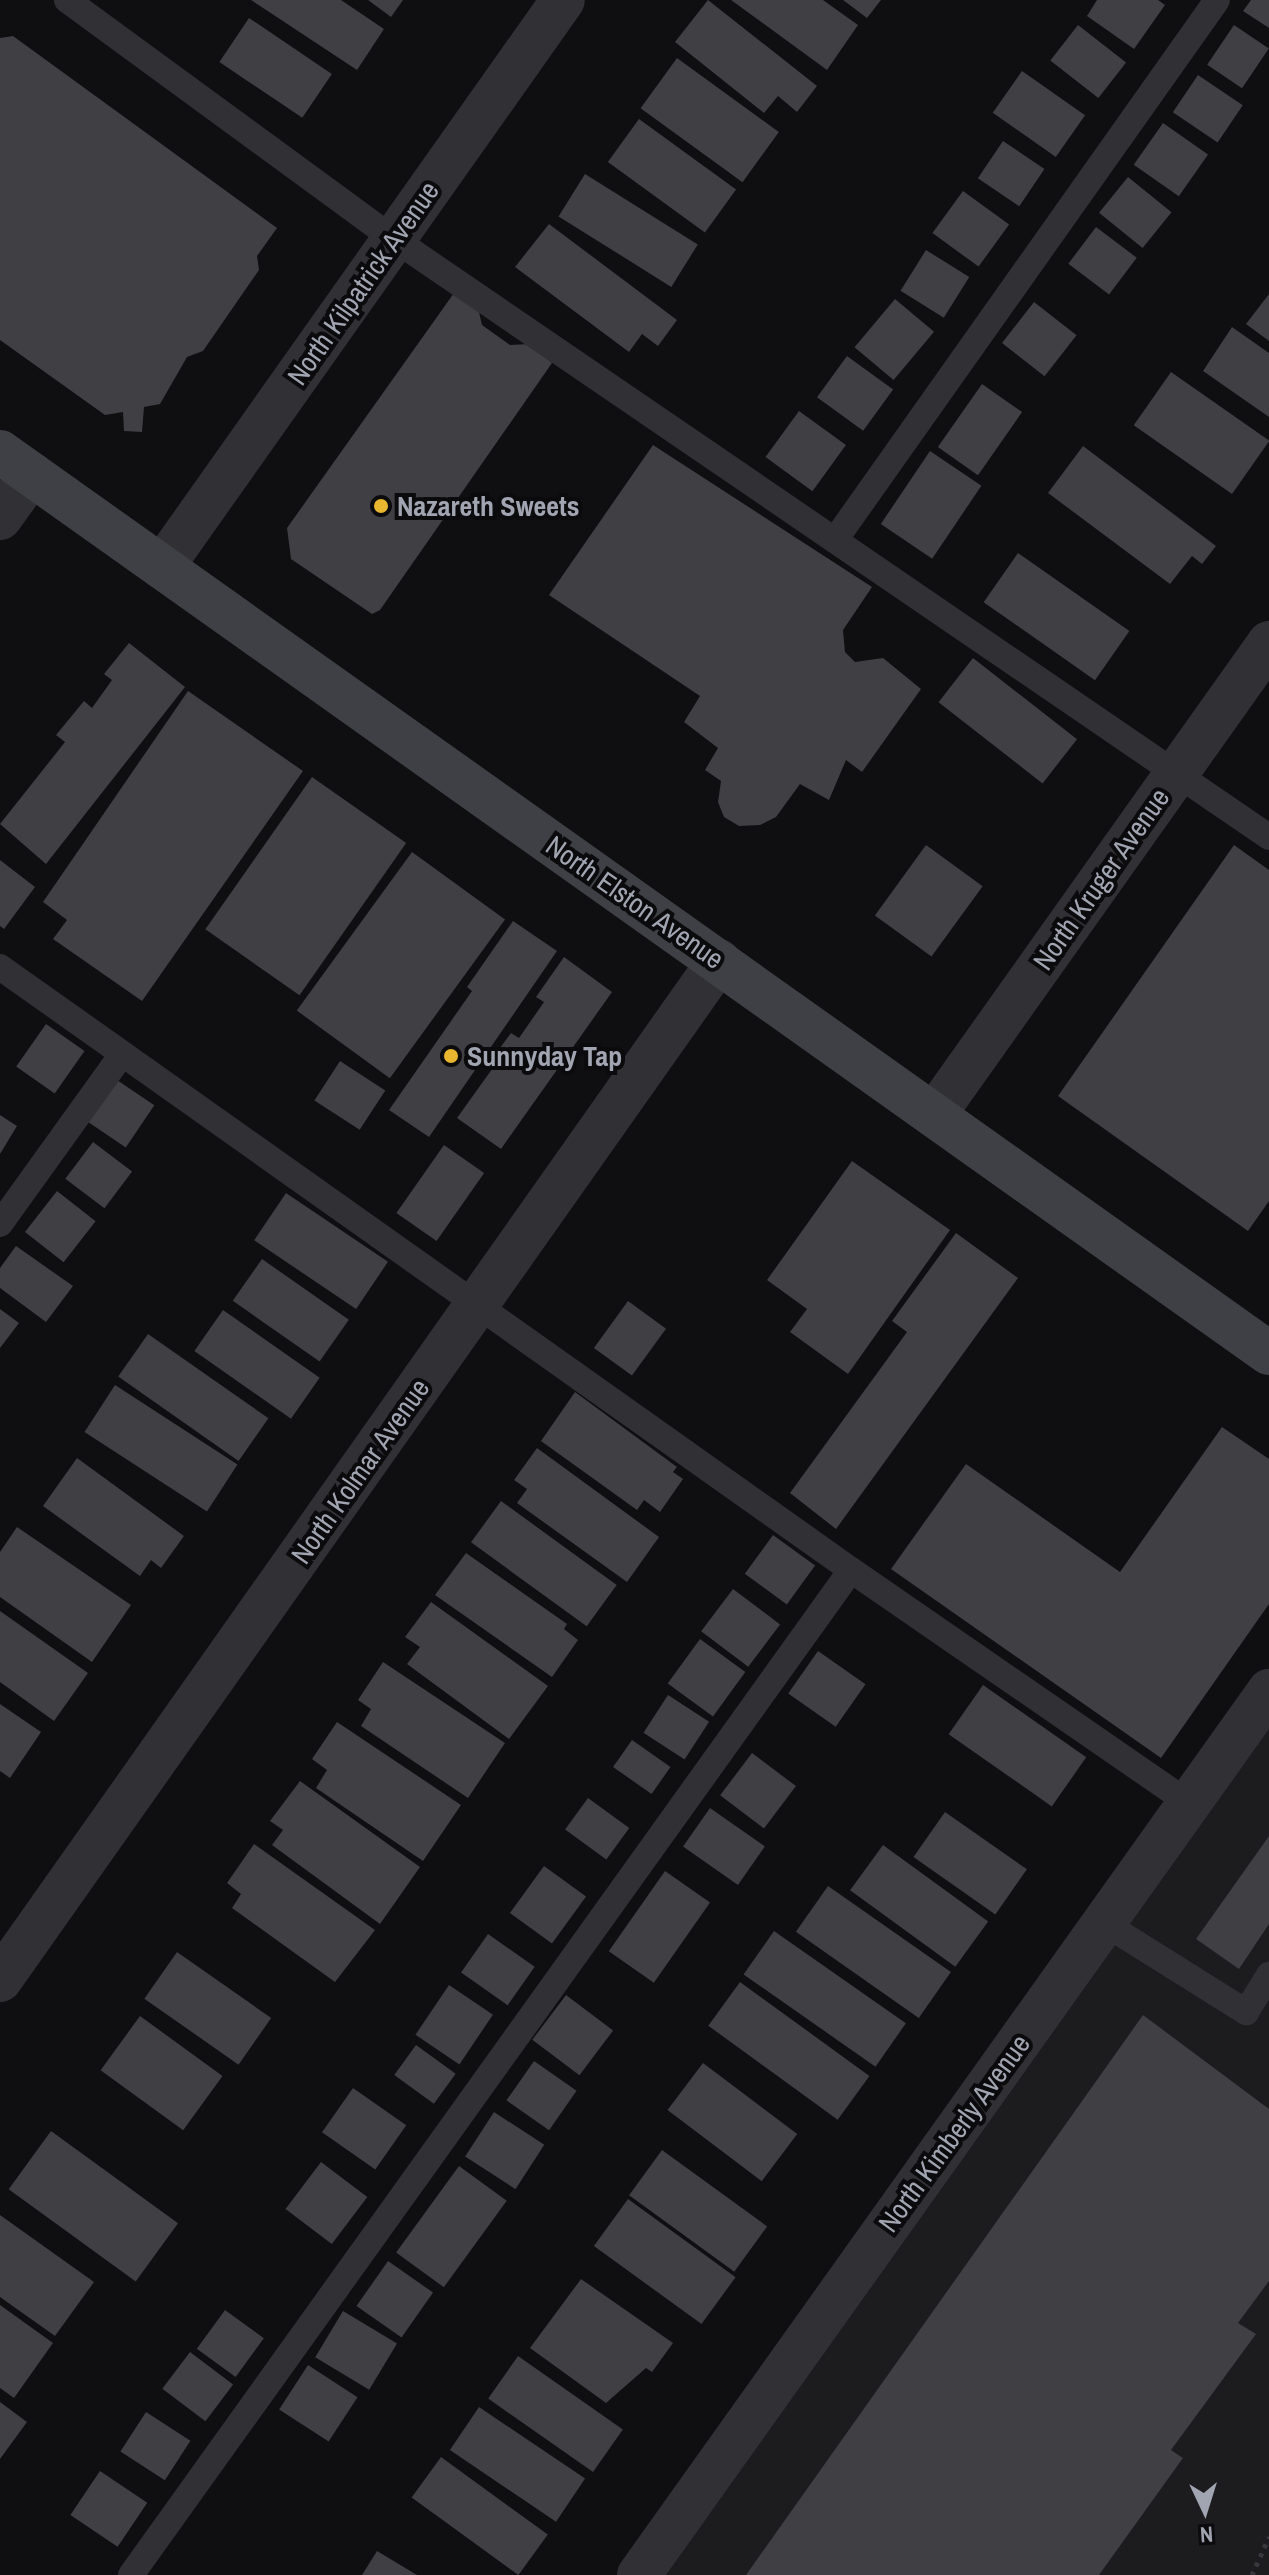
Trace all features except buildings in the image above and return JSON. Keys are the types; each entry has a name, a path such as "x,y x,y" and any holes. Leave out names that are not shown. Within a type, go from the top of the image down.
{"main road":[{"name":"North Elston Avenue","path":"16,463 1269,1353"}],"street":[{"name":"North Kilpatrick Avenue","path":"162,567 563,0"},
{"path":"0,518 16,463"},
{"name":"North Kruger Avenue","path":"934,1115 1269,643"},
{"name":"North Kolmar Avenue","path":"0,1980 719,961"},
{"name":"North Kimberly Avenue","path":"639,2575 1269,1691"}],"lane":[{"path":"67,0 394,239 1269,837"},
{"path":"835,540 1217,0"},
{"path":"0,967 851,1570 1189,1803"},
{"path":"0,1224 122,1054"},
{"path":"131,2575 851,1570"},
{"path":"1104,1923 1246,2012 1269,1975"}],"path":[{"path":"1252,2575 1269,2537"}],"shaded area":[{"path":"1269,1725 1269,2575 662,2575"}],"place":[{"name":"Nazareth Sweets","path":"381,506"},
{"name":"Sunnyday Tap","path":"451,1056"}]}
